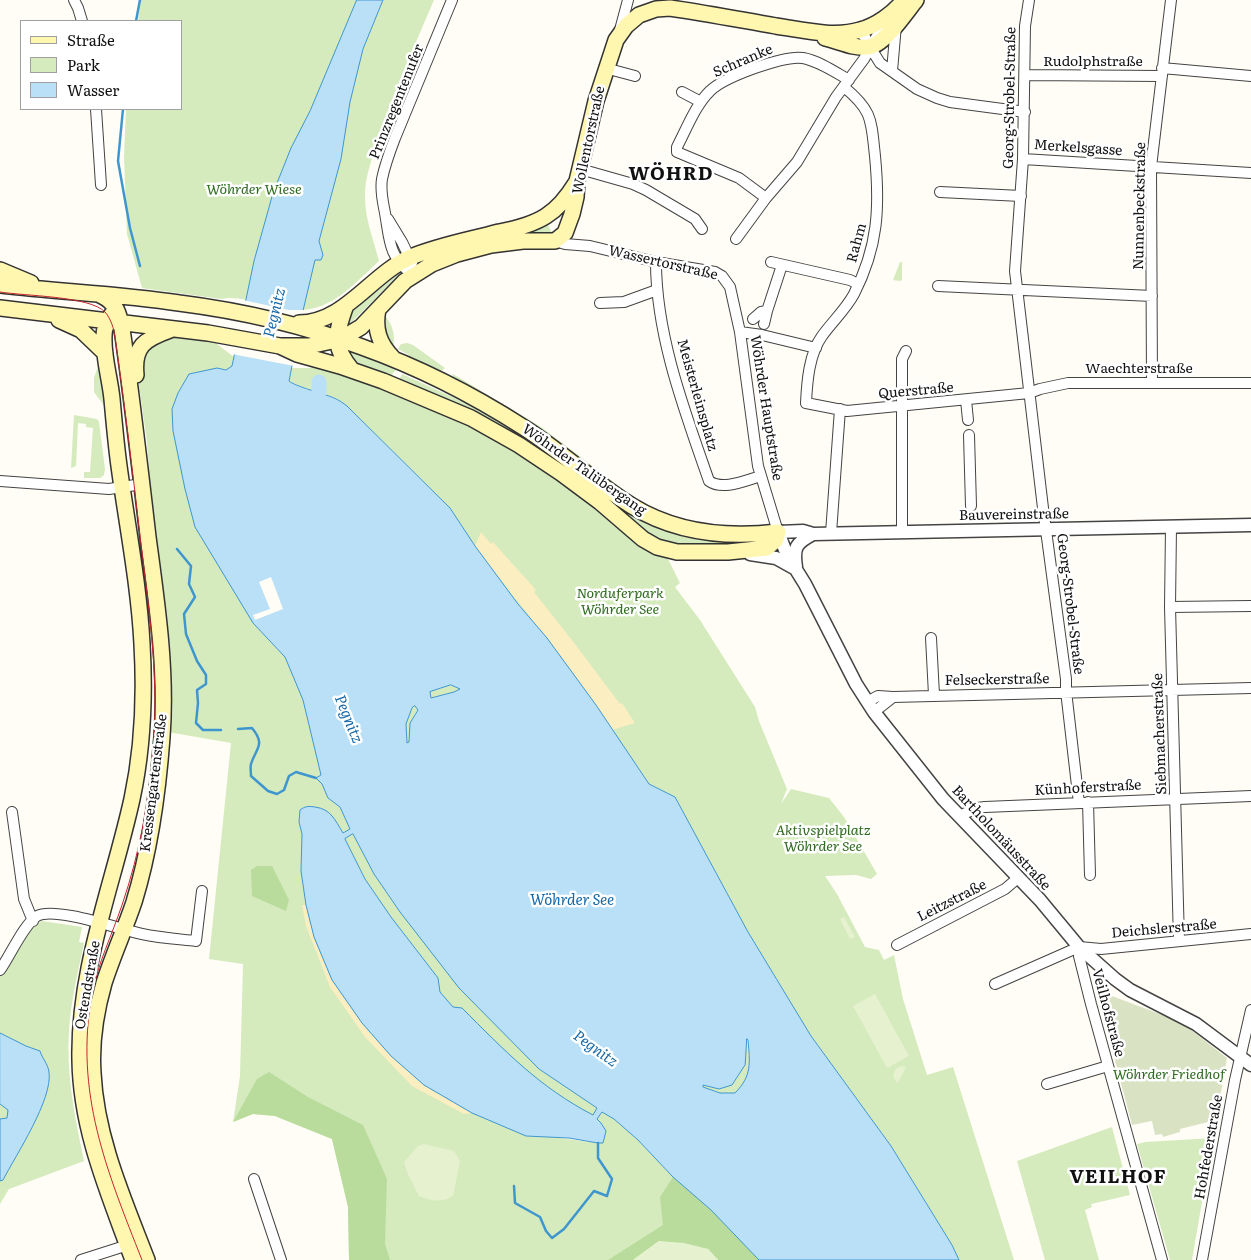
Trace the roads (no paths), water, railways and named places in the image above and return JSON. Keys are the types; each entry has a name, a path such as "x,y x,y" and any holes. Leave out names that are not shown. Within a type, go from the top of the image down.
{"main road":[{"path":"618,36 630,22 643,13 665,4 805,31 870,48 881,41 896,24 907,1"},
{"path":"805,31 839,33 859,31 872,26 907,1"},
{"name":"Wollentorstraße","path":"567,230 576,197 578,175 606,68 618,36"},
{"name":"Wassertorstraße","path":"338,339 358,330 396,290 413,275 432,264 522,234 556,209 566,199 578,175"},
{"path":"555,241 567,230"},
{"name":"Wassertorstraße","path":"298,325 324,318 346,305 378,277 404,260 449,244 522,234 555,241"},
{"path":"0,270 48,290"},
{"path":"0,285 133,297"},
{"path":"100,295 109,299 115,317"},
{"path":"115,317 133,297"},
{"name":"Wöhrder Talübergang","path":"133,297 240,313 298,325 394,359 467,395 521,426 627,503 652,517 696,531 739,535 778,532 776,540 769,548 728,552 676,552 657,547 642,539 600,502 561,473 504,436 453,409 298,350"},
{"path":"346,305 338,339 340,354 352,370"},
{"path":"0,308 46,314 115,317 174,329 235,337 298,350 338,339"},
{"path":"378,309 376,324 379,338 385,350 394,359"},
{"path":"46,314 81,330 105,353"},
{"name":"Kressengartenstraße","path":"100,922 133,793 142,725 144,682 142,643 105,353 104,331 115,317"},
{"name":"Kressengartenstraße","path":"115,317 134,424 142,484 161,645 163,715 159,765 148,845 125,929"},
{"name":"Kressengartenstraße","path":"134,424 139,398 135,365 137,352 148,340 174,329"},
{"path":"400,388 397,382 397,375 416,369"},
{"path":"600,502 618,508 627,503"},
{"name":"Ostendstraße","path":"100,922 90,960 81,1016 81,1091 96,1158 133,1260"},
{"name":"Ostendstraße","path":"125,929 108,970 101,996 93,1049 94,1084 100,1124 106,1147 147,1260"}],"street":[{"path":"74,0 82,20"},
{"name":"Prinzregentenufer","path":"413,275 404,260 386,216 381,192 382,179 387,160 452,0"},
{"path":"618,36 628,0"},
{"name":"Georg-Strobel-Straße","path":"1029,0 1025,26 1023,159 1016,271 1017,289 1066,691 1083,802 1090,875"},
{"name":"Nunnenbeckstraße","path":"1152,383 1152,167 1171,0"},
{"path":"736,239 766,198 797,162 846,83 870,48 907,1"},
{"path":"892,71 896,24"},
{"path":"859,31 865,37 880,63 918,89 937,98 971,105 1024,112"},
{"name":"Schranke","path":"766,198 739,178 680,155 677,152 677,148 701,102 716,86 755,68 795,57 811,60 846,83"},
{"path":"606,68 635,76"},
{"name":"Rudolphstraße","path":"1025,75 1162,72 1251,76"},
{"name":"Rahm","path":"806,402 807,388 816,348 821,338 848,304 868,262 875,237 878,213 877,178 868,113 846,83"},
{"path":"682,92 701,102"},
{"path":"96,110 102,185"},
{"name":"Merkelsgasse","path":"1023,159 1251,173"},
{"path":"578,175 633,184 695,220 702,229"},
{"path":"940,192 1021,196"},
{"name":"Wassertorstraße","path":"567,230 576,239 590,246"},
{"name":"Wassertorstraße","path":"555,241 565,244 590,246 656,262 715,272 722,276 730,287"},
{"name":"Meisterleinsplatz","path":"656,262 657,290 667,347 688,420 709,481 716,485 724,485 761,476"},
{"path":"771,262 850,280 858,284"},
{"path":"764,324 782,265"},
{"path":"938,286 1152,296"},
{"name":"Wöhrder Hauptstraße","path":"730,287 740,332 761,476 778,532"},
{"path":"600,303 624,302 657,290"},
{"path":"753,319 761,312 768,311"},
{"path":"740,332 762,335 816,348"},
{"path":"902,532 902,359 906,351"},
{"name":"Waechterstraße","path":"1029,393 1068,383 1251,383"},
{"name":"Querstraße","path":"806,402 847,411 1029,393"},
{"path":"966,400 968,420"},
{"path":"831,533 840,409"},
{"path":"968,435 971,506"},
{"path":"0,481 109,489 142,484"},
{"name":"Bauvereinstraße","path":"778,532 803,531 813,534 902,532 972,525 1046,529 1251,525"},
{"name":"Siebmacherstraße","path":"1171,527 1170,607 1179,941"},
{"name":"Bartholomäusstraße","path":"778,532 788,555 856,684 871,707 943,799 1040,900 1079,947 1122,985 1196,1024 1239,1058 1251,1065"},
{"path":"796,569 794,554 796,548 800,542 813,534"},
{"path":"728,552 772,557 796,569"},
{"path":"1170,607 1251,606"},
{"path":"931,638 934,695"},
{"name":"Felseckerstraße","path":"871,707 893,697 1066,691 1251,688"},
{"name":"Künhoferstraße","path":"959,816 977,808 985,807 1251,796"},
{"path":"12,812 24,900 33,921"},
{"name":"Leitzstraße","path":"897,945 1005,889 1018,878"},
{"path":"125,929 153,936 196,941 202,891"},
{"path":"0,970 28,925 38,916 48,914 100,922"},
{"name":"Ostendstraße","path":"100,922 125,929"},
{"name":"Deichslerstraße","path":"1079,947 1101,949 1251,934"},
{"path":"995,984 1079,947"},
{"name":"Veilhofstraße","path":"1079,947 1080,960 1108,1066 1162,1260"},
{"name":"Hohfederstraße","path":"1202,1260 1239,1058 1251,1010"},
{"path":"1047,1084 1108,1066"},
{"path":"254,1179 281,1260"},
{"path":"81,1260 128,1245"}],"water":[{"name":"Wöhrder See","path":"357,0 383,0 363,49 350,102 341,159 319,241 323,255 321,260 315,260 289,381 334,398 347,406 450,508 475,546 518,604 547,638 596,705 649,784 675,797 748,932 811,1036 891,1146 952,1245 959,1260 759,1260 711,1210 673,1177 638,1140 614,1119 602,1112 597,1119 606,1131 603,1143 598,1143 569,1138 526,1136 472,1113 424,1085 391,1056 362,1023 332,980 314,937 306,905 301,871 302,834 299,822 300,810 309,806 320,808 332,816 343,833 350,829 340,807 328,798 322,784 316,778 321,775 303,700 285,657 253,623 195,527 173,431 172,409 178,393 189,374 217,368 226,370 232,366 254,261 273,193 291,148 310,111","holes":["451,685 460,689 431,698 430,692","415,706 418,710 410,723 409,742 407,743 406,724 412,708","353,834 374,874 400,912 459,988 539,1069 597,1108 593,1115 539,1080 462,1008 453,1007 440,992 438,978 391,917 365,879 345,839","747,1039 749,1069 741,1087 735,1093 720,1093 703,1087 703,1085 719,1089 732,1085 745,1065"]},
{"path":"0,1033 40,1051 49,1072 49,1083 40,1111 32,1127 3,1180 0,1181 0,1119 7,1118 8,1110 0,1104"}],"waterway":[{"name":"Pegnitz","path":"136,20 140,0"},
{"name":"Pegnitz","path":"123,110 118,161 130,228 140,266"},
{"path":"319,382 319,392"},
{"path":"177,549 191,566 189,584 195,597 184,614 186,634 197,661 206,675 206,684 197,690 196,723 203,730 221,730"},
{"path":"238,729 252,728 256,734 259,746 251,764 251,776 268,791 277,794 284,790 289,776 296,772 316,778"},
{"path":"514,1186 515,1203 540,1217 546,1231 552,1238 564,1229 594,1191 607,1196 612,1179 598,1158 598,1143"}],"tunnel":[{"path":"971,506 972,520"}],"tram line":[{"path":"0,292 72,300 97,307 105,312 109,318 115,337 150,616 155,713 150,779 139,843 122,905 98,971 92,994 87,1065 97,1131 106,1163 142,1260"}],"district":[{"name":"WÖHRD","path":"671,174"},
{"name":"VEILHOF","path":"1118,1177"}],"park label":[{"name":"Wöhrder Wiese","path":"254,190"},
{"name":"Norduferpark Wöhrder See","path":"620,602"},
{"name":"Aktivspielplatz Wöhrder See","path":"823,840"},
{"name":"Wöhrder Friedhof","path":"1169,1075"}]}
